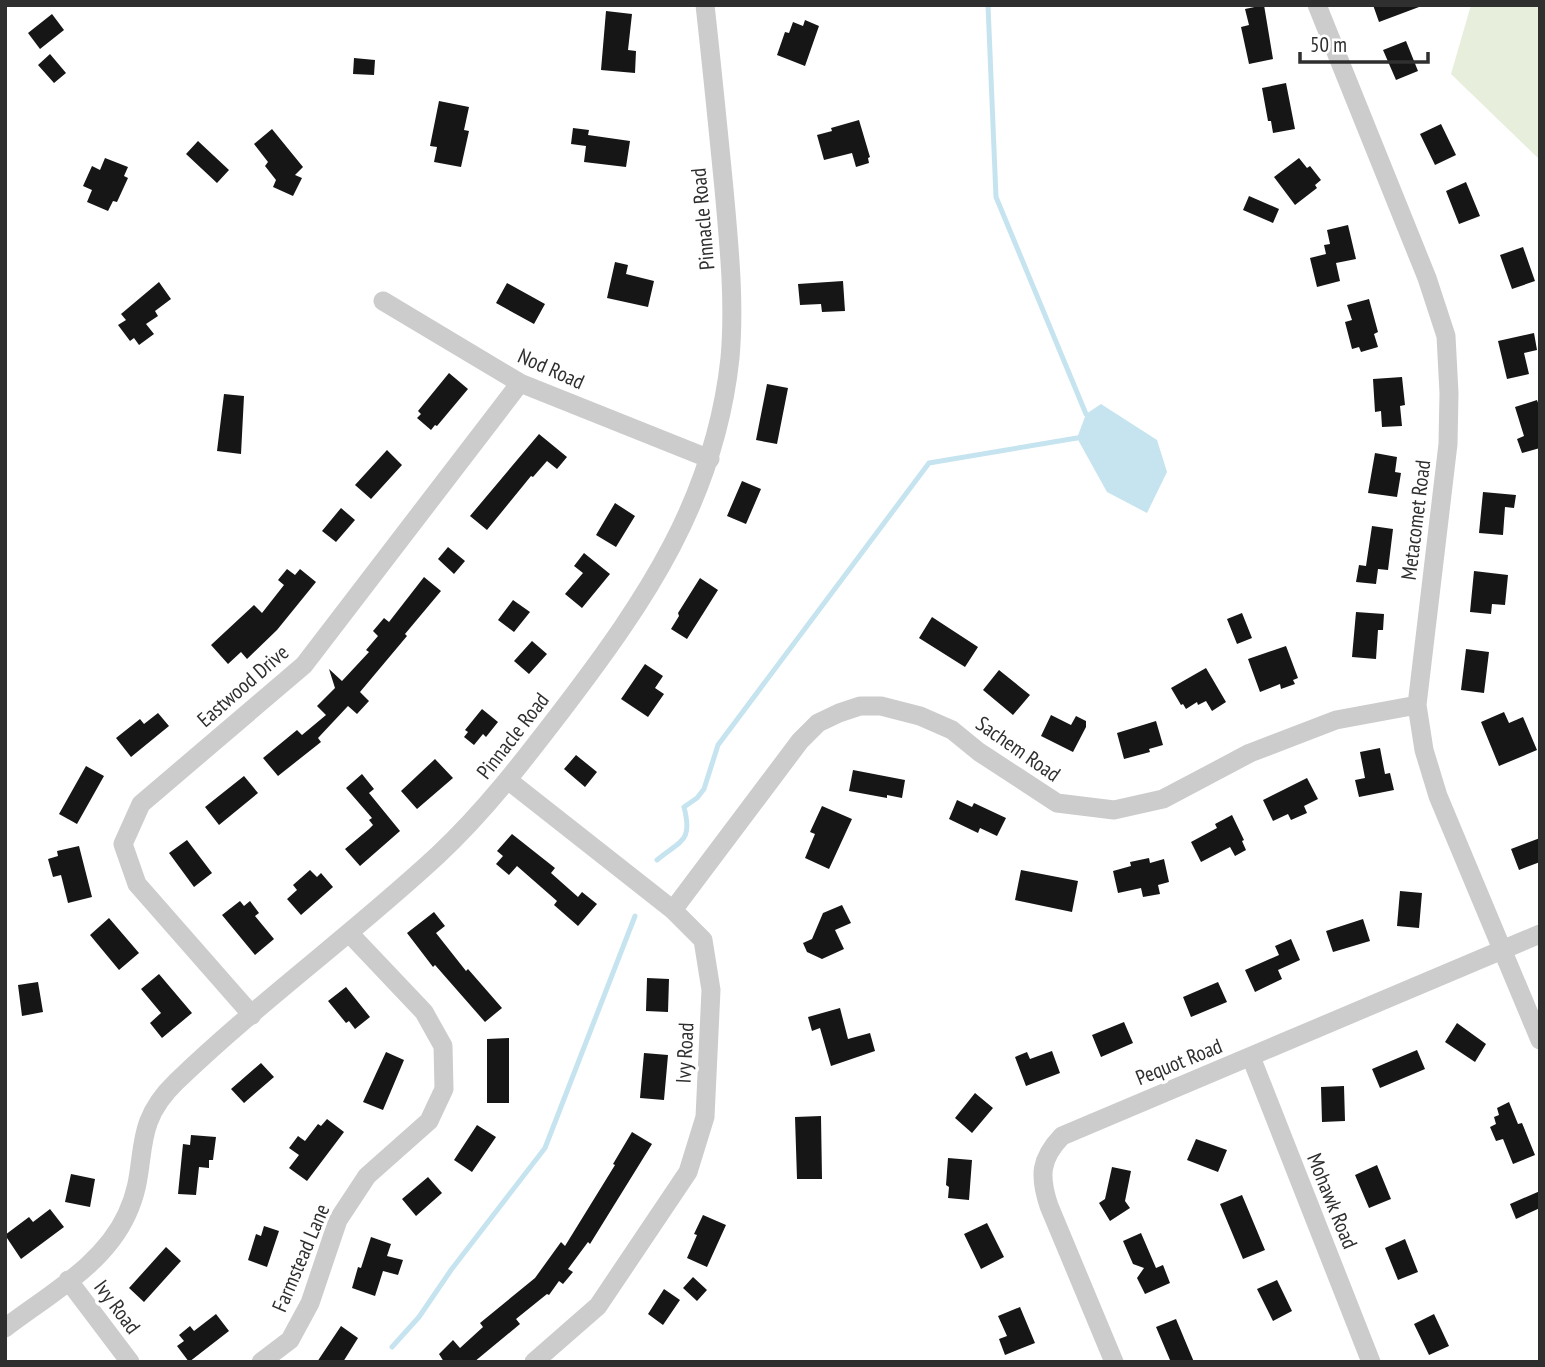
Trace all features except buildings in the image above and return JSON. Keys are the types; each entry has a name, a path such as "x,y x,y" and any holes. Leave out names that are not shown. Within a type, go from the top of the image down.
{"street":[{"name":"Pinnacle Road","path":"5,1328 97,1257 113,1240 130,1208 144,1132 151,1111 158,1101 174,1083 441,852 509,781 643,600 680,533 710,459 725,394 730,354 731,266 705,5"},
{"name":"Metacomet Road","path":"1317,5 1427,278 1446,336 1448,444 1417,705 1424,750 1438,796 1540,1040"},
{"name":"Nod Road","path":"383,301 520,383 710,459"},
{"name":"Eastwood Drive","path":"252,1015 137,884 123,844 141,804 304,665 520,383"},
{"name":"Sachem Road","path":"673,910 800,741 817,723 860,706 881,706 920,716 952,730 979,752 1057,803 1114,810 1163,799 1250,753 1336,720 1417,705"},
{"name":"Ivy Road","path":"509,781 673,910 703,940 711,990 705,1117 688,1172 597,1306 534,1362"},
{"name":"Farmstead Lane","path":"261,1362 290,1340 310,1303 338,1220 367,1176 429,1121 444,1089 443,1046 424,1012 349,934"},
{"name":"Pequot Road","path":"1114,1362 1042,1186 1045,1160 1062,1136 1540,934"},
{"name":"Mohawk Road","path":"1251,1057 1371,1362"},
{"name":"Ivy Road","path":"68,1280 130,1362"}],"green space":[{"path":"1471,5 1540,5 1540,160 1451,74"}],"water":[{"path":"1101,404 1157,440 1167,472 1147,513 1107,492 1077,438 1086,414"}],"waterway":[{"path":"988,5 996,197 1086,414"},
{"path":"657,860 678,844 686,834 684,807 704,789 718,745 929,463 1077,438"},
{"path":"392,1347 419,1317 451,1270 545,1148 635,916"}]}
